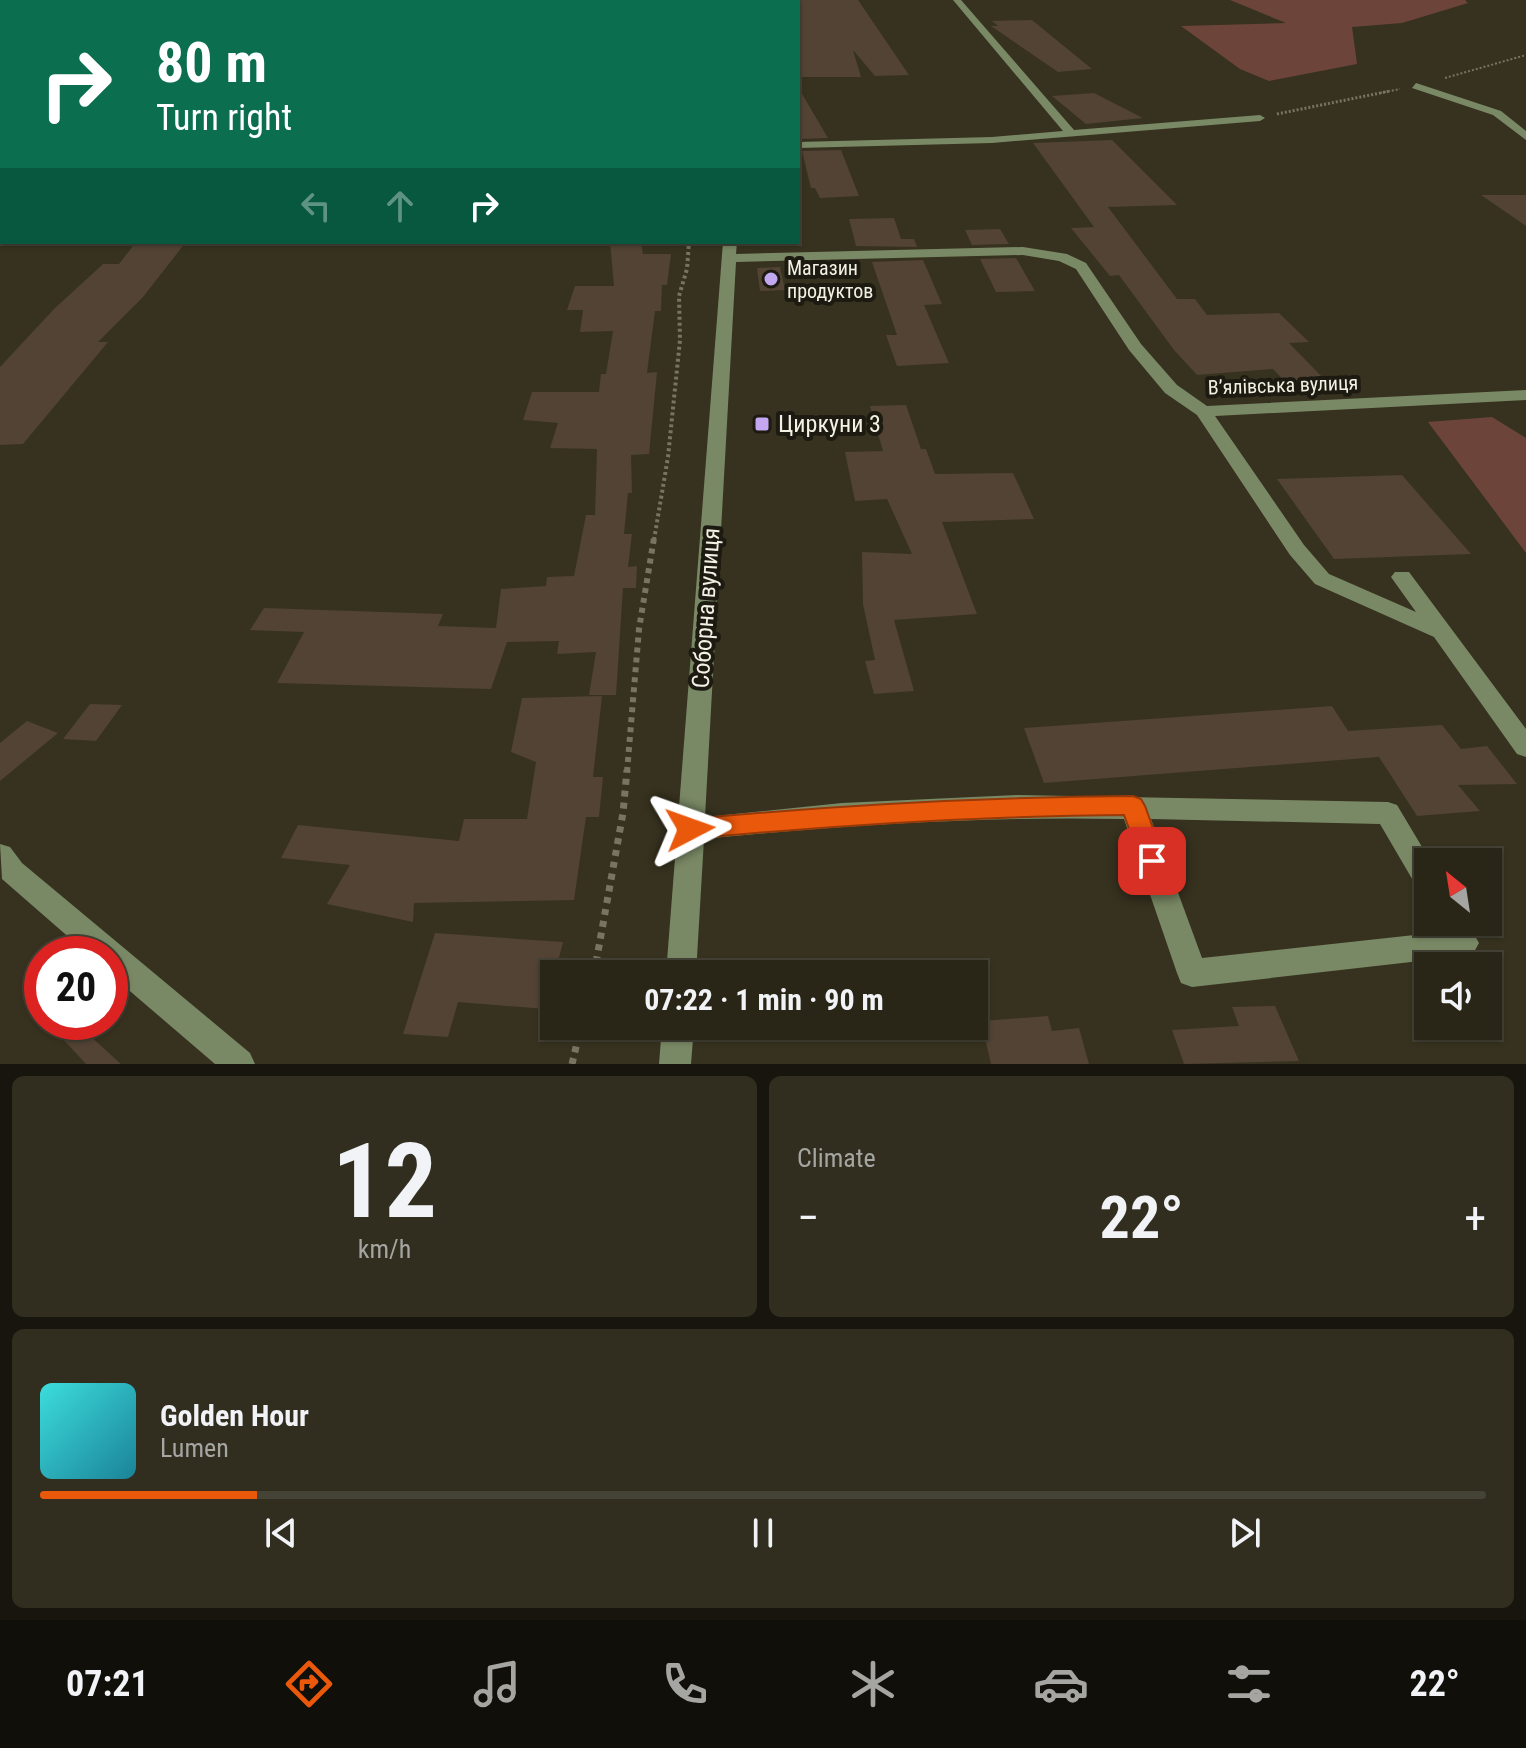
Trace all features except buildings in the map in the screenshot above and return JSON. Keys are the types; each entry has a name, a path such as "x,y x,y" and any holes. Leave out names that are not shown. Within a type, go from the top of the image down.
{"street":[{"path":"957,0 1070,132"},
{"path":"1416,86 1497,113 1526,137"},
{"path":"800,145 992,140 1260,118"},
{"name":"В’ялівська вулиця","path":"729,250 1023,251 1062,257 1081,266 1135,347 1171,389 1203,411 1526,395"},
{"name":"Соборна вулиця","path":"682,960 729,250"},
{"path":"1203,411 1297,550 1322,579 1442,632"},
{"path":"1402,577 1526,747"},
{"path":"690,829 842,814 1017,806 1388,813 1414,857"},
{"path":"1133,806 1192,973 1464,943 1460,936"},
{"path":"0,855 12,871 89,936"},
{"path":"128,969 239,1064"},
{"path":"675,1064 677,1040"}],"path":[{"path":"1260,118 1416,86 1526,55"},
{"path":"597,960 623,813 639,629 668,457 680,340 679,296 687,269 689,244"},
{"path":"572,1064 578,1040"}],"shaded area":[{"path":"1230,0 1465,0 1468,3 1402,23 1352,27 1357,64 1269,81 1240,69 1181,26 1286,23"},
{"path":"1492,417 1526,438 1526,553 1428,422"}],"place":[{"name":"Магазин продуктов","path":"771,279"},
{"name":"Циркуни 3","path":"762,424"}],"route":[{"path":"690,829 768,824 842,814 1017,806 1133,806 1152,861"}]}
